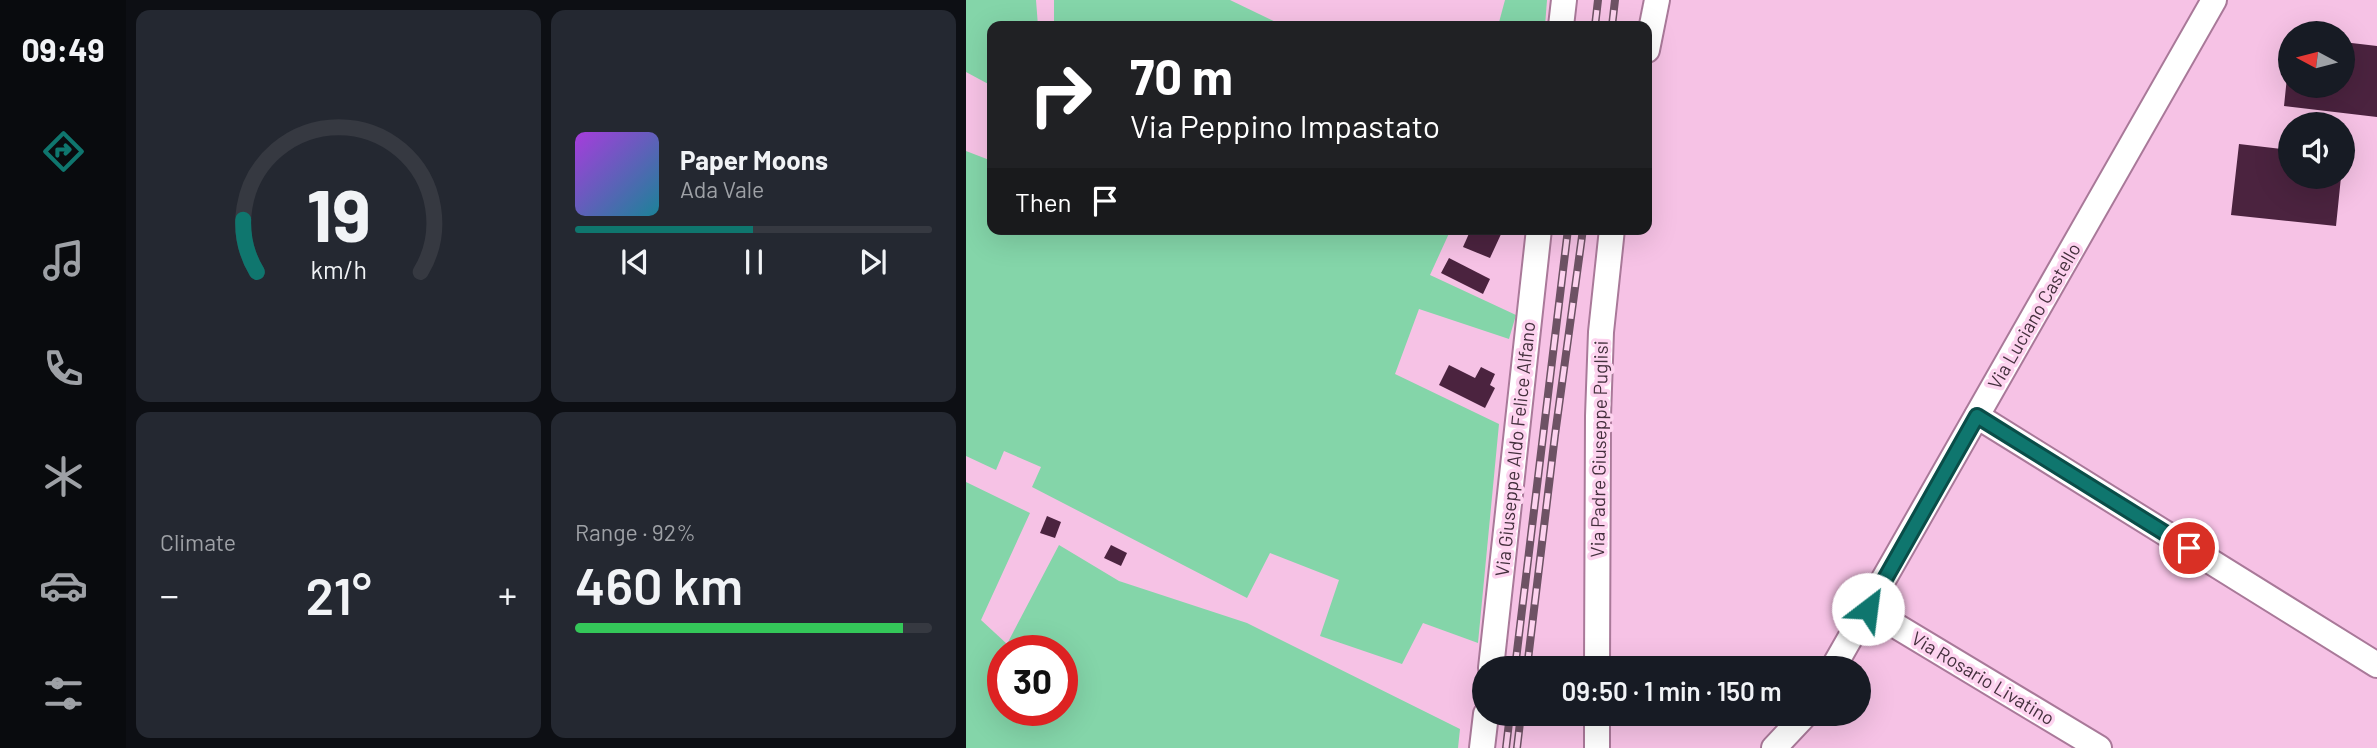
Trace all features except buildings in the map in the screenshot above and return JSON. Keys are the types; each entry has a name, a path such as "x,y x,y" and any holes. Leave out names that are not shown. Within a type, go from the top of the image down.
{"street":[{"path":"1562,21 1564,0"},
{"path":"1652,25 1657,0"},
{"name":"Via Luciano Castello","path":"1840,656 2214,0"},
{"name":"Via Giuseppe Aldo Felice Alfano","path":"1492,656 1538,235"},
{"name":"Via Padre Giuseppe Puglisi","path":"1597,656 1598,404 1601,332 1611,235"},
{"path":"1977,416 2377,665"},
{"name":"Via Rosario Livatino","path":"1868,609 2099,748"},
{"path":"1482,748 1485,726"},
{"path":"1597,726 1597,748"},
{"path":"1774,748 1795,726"}],"green space":[{"path":"966,0 1036,0 1038,21 987,21 987,83 966,72"},
{"path":"1054,0 1230,0 1274,21 1054,21"},
{"path":"1505,0 1547,0 1545,21 1499,21"},
{"path":"966,151 987,159 987,235 1448,235 1430,275 1516,315 1509,339 1419,309 1395,374 1499,424 1478,643 1423,623 1402,664 1320,636 1339,580 1270,553 1247,598 1032,487 1041,467 1004,451 996,470 966,456"},
{"path":"966,482 1030,513 981,620 997,635 987,635 987,726 1078,726 1078,635 1012,635 1059,545 1119,581 1247,623 1460,729 1458,748 966,748"}],"railway":[{"path":"1596,21 1598,0"},
{"path":"1613,21 1615,0"},
{"path":"1516,656 1567,235"},
{"path":"1528,656 1582,235"},
{"path":"1506,748 1509,726"},
{"path":"1517,748 1520,726"}],"route":[{"path":"1868,609 1977,416 2189,548"}]}
